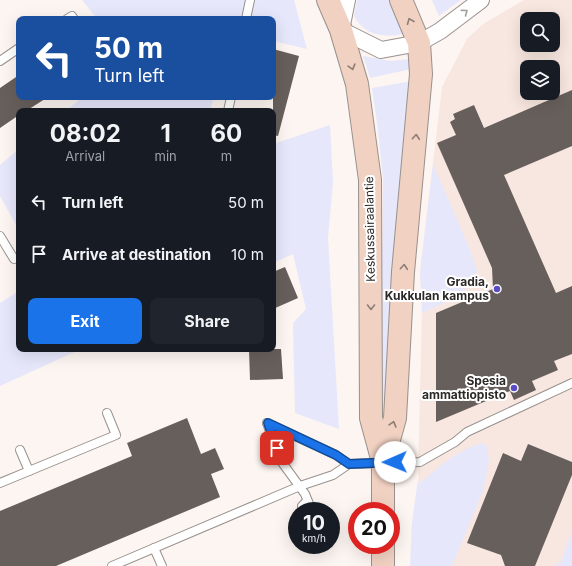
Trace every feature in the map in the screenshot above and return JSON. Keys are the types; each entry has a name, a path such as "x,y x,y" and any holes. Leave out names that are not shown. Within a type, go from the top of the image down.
{"main road":[{"name":"Keskussairaalantie","path":"328,0 341,30 357,84 370,180 371,418 383,462 383,502"},
{"name":"Keskussairaalantie","path":"383,462 395,418 403,272 421,74 419,43 402,0"},
{"path":"383,554 384,566"}],"street":[{"path":"347,0 341,30 381,50 419,43 440,31 481,0"}],"lane":[{"path":"247,16 250,0"},
{"path":"0,61 16,50"},
{"path":"0,236 14,259"},
{"path":"112,566 300,486 333,475 349,464 420,462 455,442 467,432 572,383"},
{"path":"0,483 116,434 107,413"},
{"path":"307,501 300,486 281,461 268,423 336,455 349,464"},
{"path":"20,450 29,471"},
{"path":"154,548 162,566"}],"shaded area":[{"path":"82,0 294,0 307,49 276,42 276,16 95,16"},
{"path":"357,0 393,0 403,24 403,34 388,36 375,34 363,27 354,16"},
{"path":"432,0 461,0 439,16"},
{"name":"Gradia, Kukkulan kampus","path":"524,0 572,0 572,566 428,566 418,475 422,307 420,272 442,87 467,39 483,24"},
{"path":"363,56 390,61 409,59 411,69 370,78"},
{"path":"412,81 388,411 381,411 383,179 372,88"},
{"path":"79,100 213,100 211,108 70,108"},
{"path":"330,125 333,181 328,238 339,429 295,413 293,323 306,309 293,254 276,262 276,143"},
{"path":"16,152 16,225 0,196 0,165"},
{"path":"433,164 469,247 477,270 475,281 455,298 422,313 420,272"},
{"path":"16,293 16,352 74,352 0,386 0,303"},
{"path":"482,443 487,446 489,461 483,491 452,566 410,566 412,522 418,479 419,484 455,455"},
{"path":"572,531 572,566 554,566 561,562"}],"building":[{"path":"276,50 299,56 278,136 276,136 276,108 273,108 273,100 276,100"},
{"path":"16,77 16,100 43,100 31,108 16,108 16,117 0,128 0,88"},
{"path":"572,90 572,146 504,175 556,293 572,286 572,354 554,361 558,370 532,381 536,390 514,400 510,391 436,422 436,313 493,289 492,268 437,143 456,135 450,122 455,119 453,114 474,105 484,128 549,100 560,100 560,95"},
{"path":"285,267 298,298 276,308 276,271"},
{"path":"276,349 281,349 283,379 250,380 249,352 276,352"},
{"path":"187,418 201,454 215,448 224,469 211,474 220,497 56,566 0,566 0,511 132,456 127,443"},
{"path":"528,444 572,462 572,475 535,566 505,566 501,555 467,543 503,453 521,461"}],"place":[{"name":"Gradia, Kukkulan kampus","path":"497,289"},
{"name":"Spesia ammattiopisto","path":"514,388"}],"route":[{"path":"277,448 268,423 336,455 349,464 395,462"}]}
